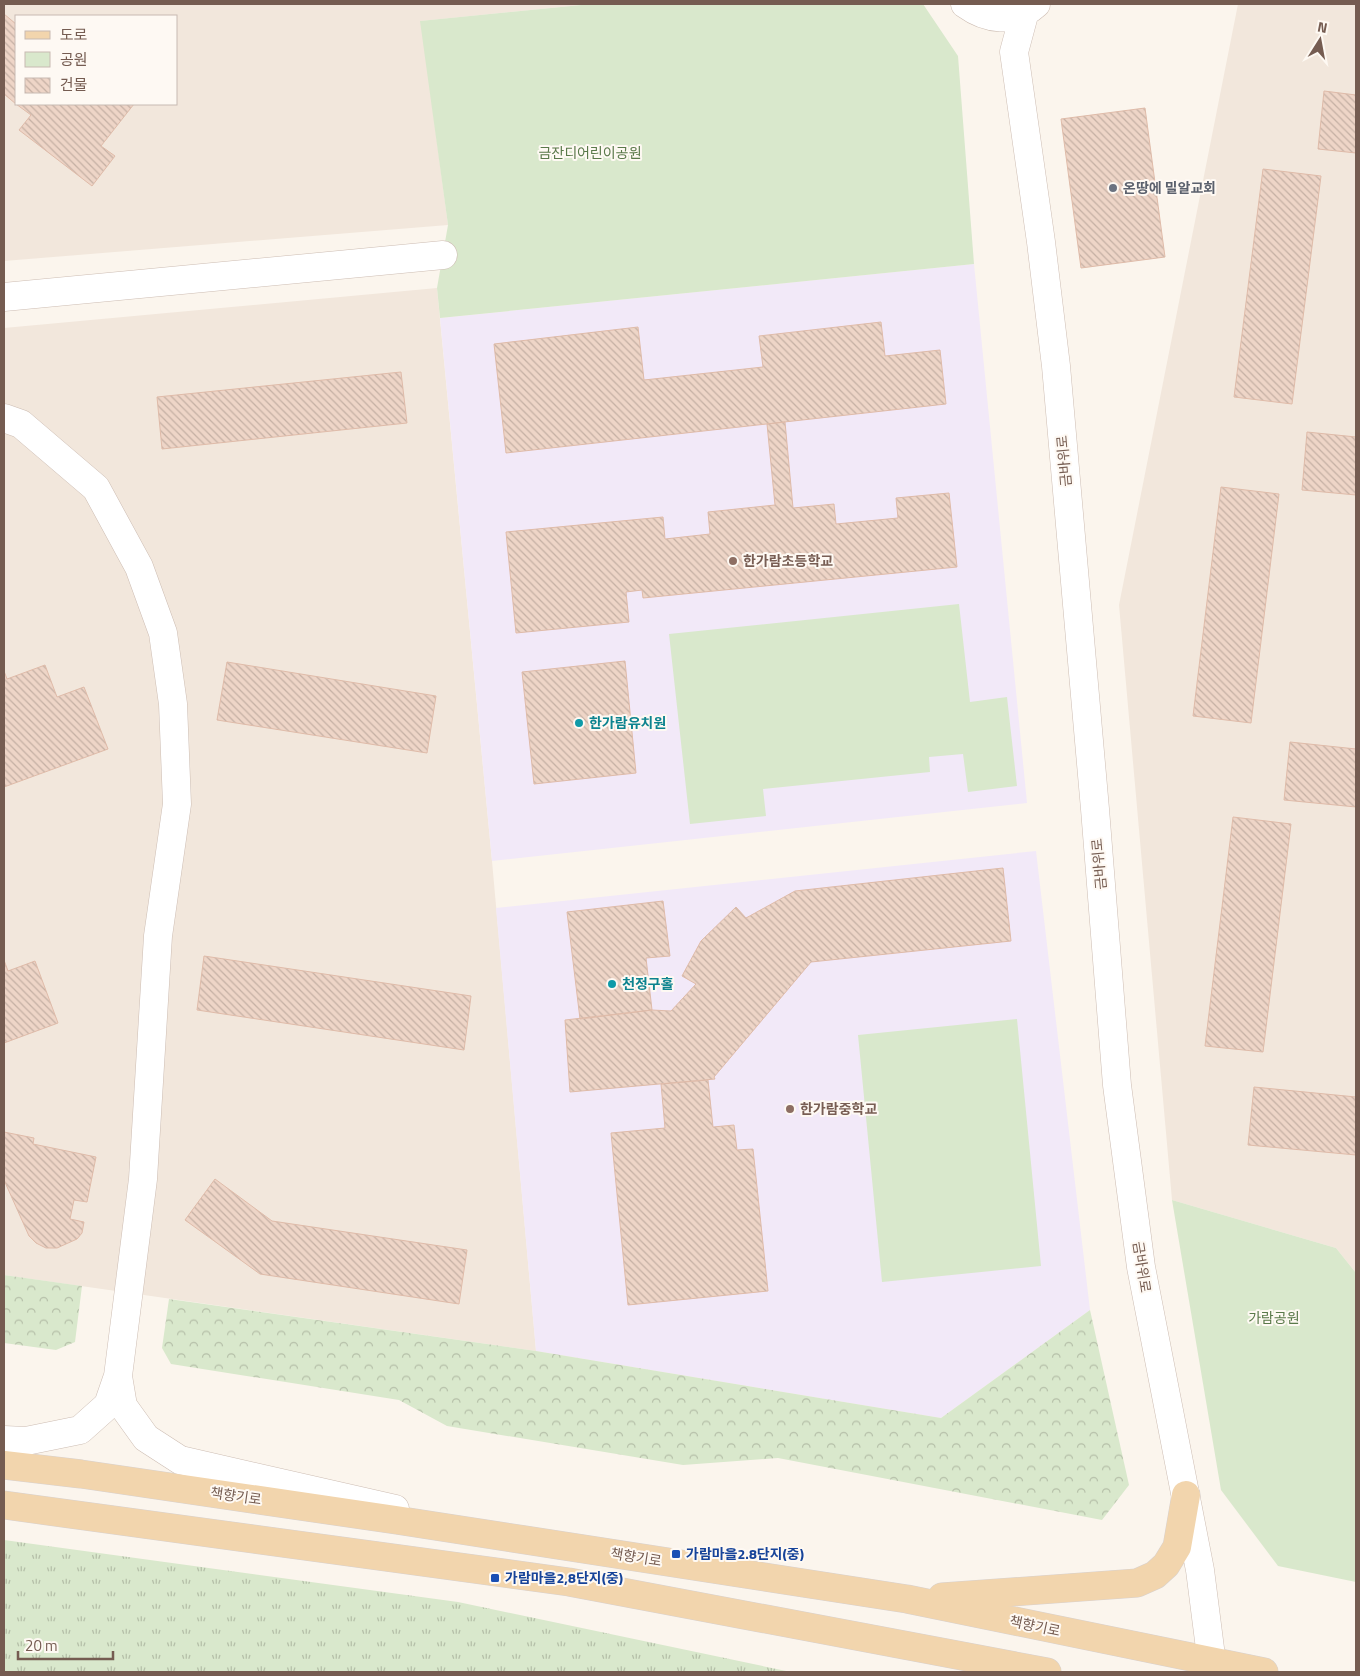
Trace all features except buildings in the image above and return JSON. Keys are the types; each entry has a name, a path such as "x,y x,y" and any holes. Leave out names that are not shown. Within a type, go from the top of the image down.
{"main road":[{"name":"책향기로","path":"4,1465 91,1475 533,1540 907,1599 1212,1667 1264,1672"},
{"path":"907,1599 1137,1583 1155,1575 1166,1564 1177,1547 1186,1495"},
{"path":"4,1505 568,1582 1047,1672"}],"street":[{"path":"975,9 995,18 1013,17 1031,8"},
{"path":"975,9 1014,52 1031,8"},
{"name":"금바위로","path":"1014,52 1041,242 1056,366 1117,1085 1141,1267 1200,1570 1212,1667"},
{"path":"4,296 443,255"},
{"path":"4,418 21,424 96,488 139,566 163,633 173,704 177,804 158,936 143,1179 118,1376 108,1405 80,1430 26,1441 4,1440"},
{"path":"118,1376 123,1406 146,1438 180,1460 533,1540"}],"shaded area":[{"path":"4,4 591,4 421,21 448,225 4,261"},
{"path":"1238,4 1356,4 1356,1273 1336,1248 1172,1200 1119,605"},
{"name":"한가람초등학교","path":"974,264 1027,803 492,861 440,318"},
{"path":"437,288 492,861 536,1351 4,1275 4,328"},
{"name":"한가람중학교","path":"1036,851 1090,1310 941,1418 536,1351 496,908"}],"green space":[{"name":"금잔디어린이공원","path":"591,4 923,4 958,56 974,264 440,318 437,288 448,225 420,21"},
{"path":"959,604 970,702 1007,697 1017,786 968,792 963,754 929,757 930,772 763,789 766,816 690,824 669,634"},
{"path":"1017,1019 1041,1266 882,1282 858,1035"},
{"name":"가람공원","path":"1172,1200 1336,1248 1356,1273 1356,1582 1278,1566 1221,1490"},
{"path":"4,1275 82,1286 75,1342 56,1350 4,1343"},
{"path":"169,1299 536,1351 941,1418 1090,1310 1129,1485 1102,1520 778,1458 683,1465 447,1426 399,1400 171,1364 162,1348"},
{"path":"4,1540 458,1602 791,1672 4,1672"}],"place":[{"name":"온땅에 밀알교회","path":"1113,188"},
{"name":"한가람초등학교","path":"733,561"},
{"name":"한가람유치원","path":"579,723"},
{"name":"천정구홀","path":"612,984"},
{"name":"한가람중학교","path":"790,1109"},
{"name":"가람마을2.8단지(중)","path":"676,1554"},
{"name":"가람마을2,8단지(중)","path":"495,1578"}]}
